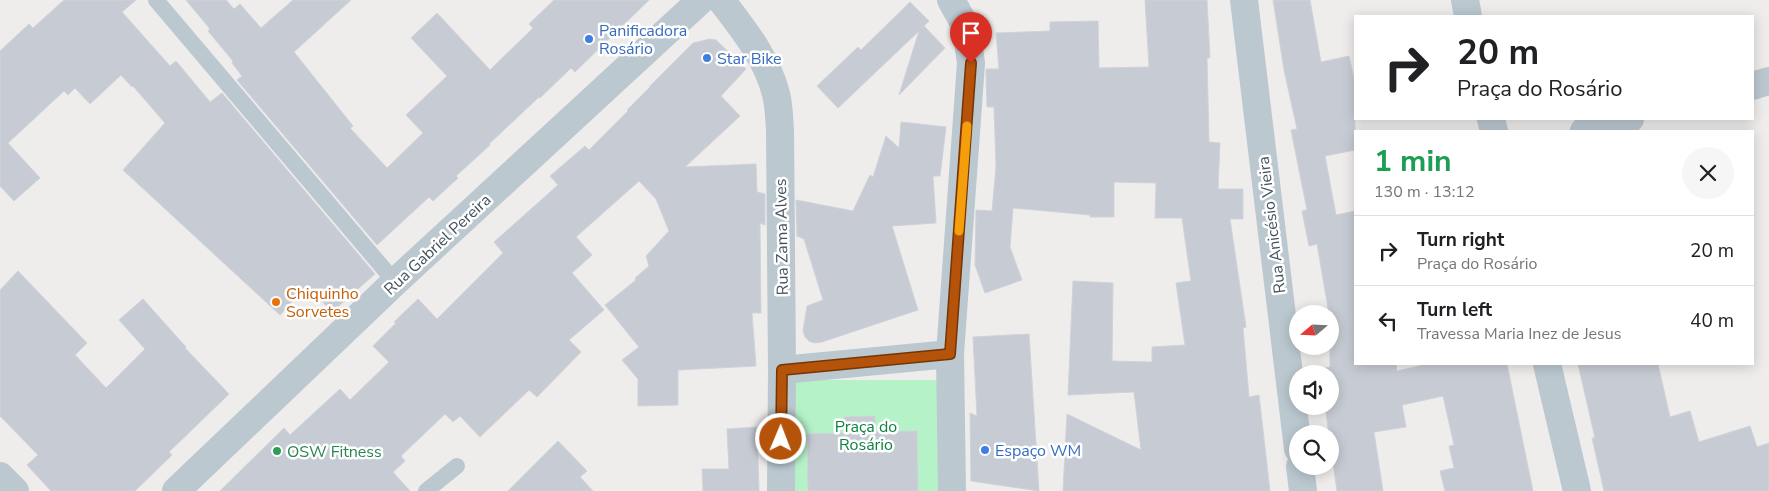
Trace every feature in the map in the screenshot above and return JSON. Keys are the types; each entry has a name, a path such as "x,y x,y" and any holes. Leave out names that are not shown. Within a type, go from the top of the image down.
{"street":[{"name":"Rua Gabriel Pereira","path":"176,491 395,282 701,0"},
{"name":"Rua Zama Alves","path":"721,0 752,42 769,72 777,96 780,129 781,491"},
{"path":"951,0 966,27 971,63 950,354 952,491"},
{"name":"Rua Anicésio Vieira","path":"1244,0 1295,425"},
{"path":"1464,0 1468,15"},
{"path":"1754,85 1769,81"},
{"path":"1588,130 1626,120"},
{"path":"782,370 950,354"},
{"path":"1547,365 1576,491"},
{"path":"1301,475 1302,491"},
{"path":"0,476 15,491"}],"lane":[{"path":"156,0 395,282"},
{"path":"426,491 457,466"}],"green space":[{"name":"Praça do Rosário","path":"792,380 941,380 941,491 792,491"}],"building":[{"path":"64,0 136,0 122,12 170,66 176,61 210,102 222,93 375,274 332,312 307,285 280,315 123,170 165,123 121,75 90,104 75,88 68,95 64,91 8,143 40,178 14,201 0,186 0,51 29,24 33,28"},
{"path":"186,0 226,0 234,9 240,4 261,28 293,0 351,0 294,52 353,126 350,128 387,168 423,133 406,115 447,76 411,38 437,13 490,70 533,28 529,24 554,0 649,0 575,72 571,68 539,97 456,176 458,178 433,201 429,197 377,245 237,80 242,76 232,63 233,61"},
{"path":"1145,0 1207,0 1210,58 1207,58 1209,142 1220,143 1218,189 1243,189 1243,219 1230,219 1246,327 1243,328 1249,397 1259,395 1270,491 1063,491 1067,414 1141,450 1134,392 1068,395 1073,281 1113,283 1112,361 1152,362 1152,347 1185,345 1176,283 1191,281 1182,218 1155,218 1156,183 1114,182 1114,217 1090,217 1090,215 1013,208 1010,247 1022,280 985,293 975,265 976,210 992,211 996,167 994,107 987,107 986,69 999,69 996,33 1050,31 1050,22 1098,21 1099,68 1149,67"},
{"path":"1273,0 1310,0 1321,62 1349,56 1354,78 1354,150 1325,156 1336,215 1354,211 1354,365 1396,365 1397,371 1424,365 1507,365 1533,491 1445,491 1440,471 1454,468 1449,446 1454,445 1443,396 1402,405 1406,427 1374,432 1383,491 1337,491 1335,475 1339,475 1339,425 1328,425 1326,415 1339,415 1339,365 1330,365 1330,355 1339,355 1339,305 1327,305 1317,244 1309,246 1302,211 1307,210 1291,130 1297,129 1284,70"},
{"path":"910,2 929,21 924,26 945,48 899,95 919,31 838,108 817,86 858,47 861,50"},
{"path":"710,39 716,40 746,69 721,96 740,116 685,167 756,164 757,192 765,194 765,225 760,223 761,313 752,313 756,366 678,370 678,405 638,406 638,379 622,360 639,347 605,305 636,280 635,278 649,266 646,256 669,231 656,199 639,181 576,237 592,255 572,273 604,310 569,340 581,352 537,397 529,390 480,437 460,416 453,422 445,414 401,456 405,461 393,472 410,491 220,491 284,428 290,435 340,389 350,400 389,362 373,346 396,323 394,322 418,299 437,319 503,253 494,242 558,185 550,176 585,146 589,150 693,43"},
{"path":"901,122 946,127 940,176 933,176 936,223 892,226 918,310 822,342 814,343 809,341 803,331 807,306 823,300 804,239 797,236 796,200 853,211 870,175 873,177 886,136 899,148"},
{"path":"18,271 87,343 75,355 106,388 145,349 119,320 143,299 185,348 229,394 169,452 172,455 135,491 51,491 27,465 38,455 0,416 0,290"},
{"path":"1029,334 1033,396 1031,396 1033,397 1039,491 971,481 970,413 977,416 973,337"},
{"path":"1578,365 1658,365 1670,417 1690,411 1699,442 1750,426 1757,447 1769,443 1769,491 1604,491 1592,438 1595,438"},
{"path":"875,416 875,432 917,431 918,491 808,491 807,434 844,433 844,417"},
{"path":"757,427 759,491 703,491 702,469 729,469 727,429"},
{"path":"558,441 587,471 580,477 593,491 508,491"}],"slow traffic":[{"path":"959,231 967,126"}],"place":[{"name":"Panificadora Rosário","path":"589,39"},
{"name":"Star Bike","path":"707,58"},
{"name":"Chiquinho Sorvetes","path":"276,302"},
{"name":"Espaço WM","path":"985,450"},
{"name":"OSW Fitness","path":"277,451"}],"route":[{"path":"781,439 782,370 950,354 971,63"}]}
